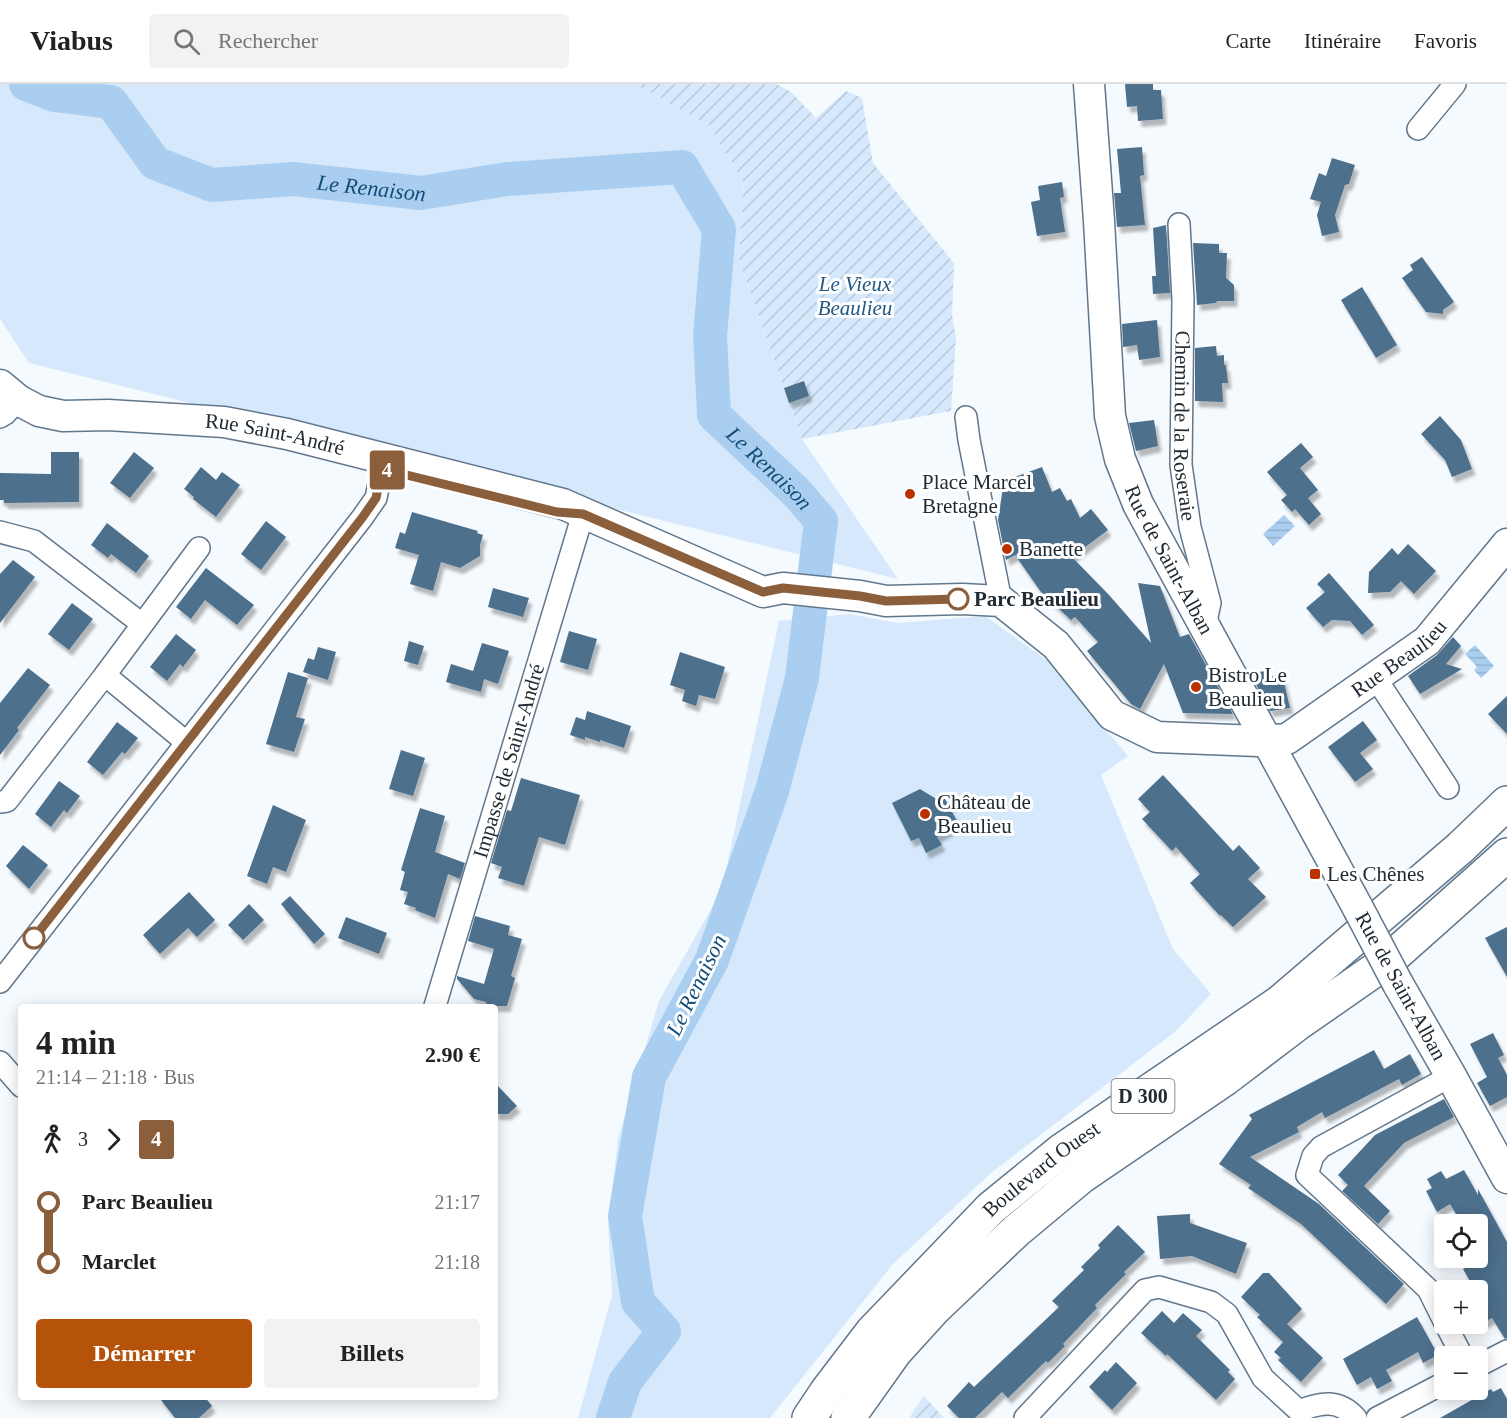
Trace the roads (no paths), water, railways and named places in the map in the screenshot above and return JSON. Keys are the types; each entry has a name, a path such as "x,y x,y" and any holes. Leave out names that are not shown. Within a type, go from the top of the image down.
{"main road":[{"name":"Boulevard Ouest","path":"809,1418 872,1332 991,1208 1061,1151 1279,1003 1460,849 1507,802"},
{"name":"Boulevard Ouest","path":"848,1418 896,1352 935,1308 1016,1231 1082,1176 1226,1078 1297,1024 1389,960 1507,855"}],"street":[{"name":"Rue de Saint-Alban","path":"1089,84 1110,416 1120,459 1138,504 1398,984 1505,1171"},
{"path":"1418,129 1455,84"},
{"name":"Chemin de la Roseraie","path":"1179,224 1183,299 1181,465 1190,527 1210,603 1205,626"},
{"name":"Rue Saint-André","path":"5,405 63,416 119,416 224,422 287,434 383,464 557,512 583,514 763,592 783,588 886,601 962,599 1001,601"},
{"path":"966,417 1001,601 1056,645 1112,715 1157,737 1258,741 1267,739"},
{"path":"0,982 362,518 376,498 383,464"},
{"name":"Impasse de Saint-André","path":"436,1004 583,514"},
{"path":"0,532 33,541 142,624"},
{"name":"Rue Beaulieu","path":"1267,739 1287,739 1427,641 1507,544"},
{"path":"0,802 7,801 105,675 199,548"},
{"path":"105,675 186,742"},
{"path":"1375,677 1448,788"},
{"path":"0,1062 18,1083"},
{"path":"1434,1301 1428,1289 1308,1175 1313,1156 1321,1147 1452,1076"},
{"path":"1025,1418 1145,1290 1158,1287 1211,1302 1227,1314 1263,1378 1299,1411 1330,1403 1339,1405 1356,1418"},
{"path":"1488,1361 1507,1351"},
{"path":"1377,1418 1434,1388"}],"water":[{"path":"1284,515 1295,526 1273,546 1263,534"},
{"path":"1475,645 1494,666 1481,678 1474,670 1477,667 1465,654"}],"waterway":[{"name":"Le Renaison","path":"26,84 54,95 111,102 155,163 212,185 293,179 421,193 507,179 682,167 719,229 710,336 714,415 797,493 821,521 802,678 772,791 712,960 649,1077 625,1216 638,1302 664,1331 625,1382 613,1418"}],"place":[{"name":"Place Marcel Bretagne","path":"910,494"},
{"name":"Banette","path":"1007,549"},
{"name":"Parc Beaulieu","path":"958,599"},
{"name":"Bistro Le Beaulieu","path":"1196,687"},
{"name":"Château de Beaulieu","path":"925,814"},
{"name":"Les Chênes","path":"1315,874"}],"park label":[{"name":"Le Vieux Beaulieu","path":"855,296"}]}
